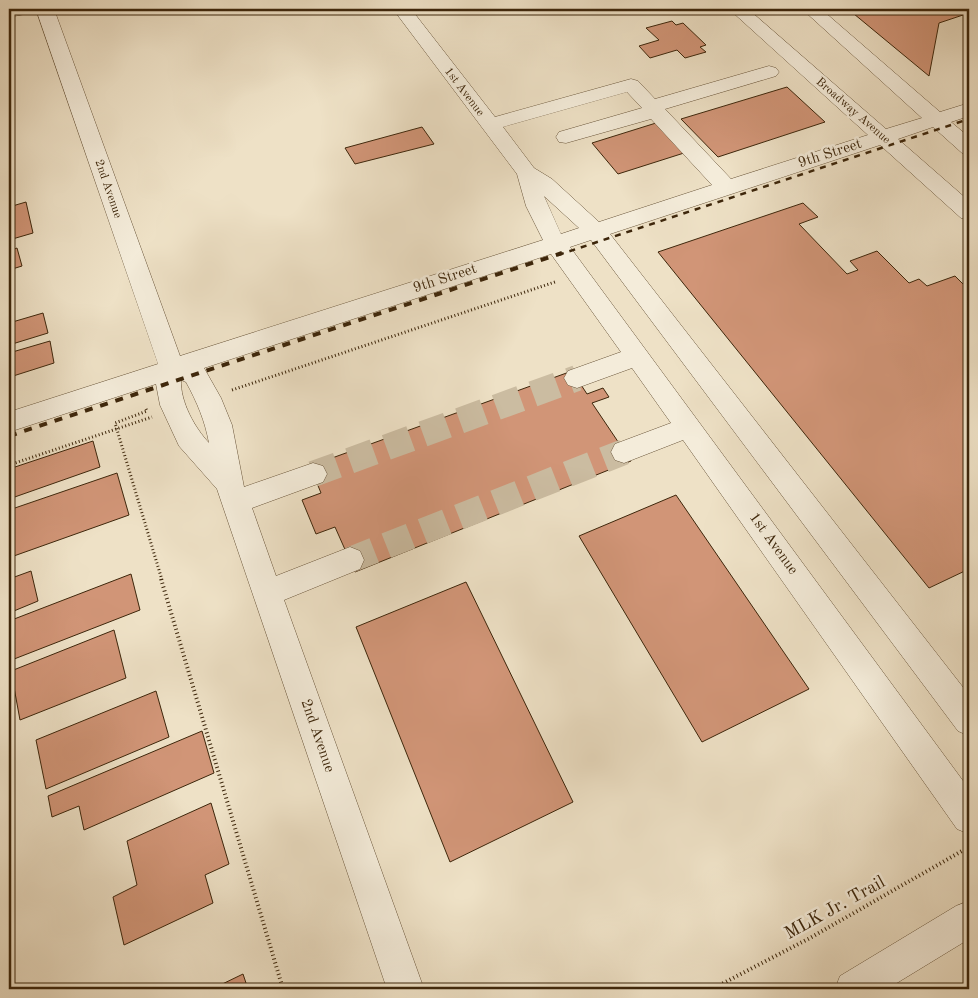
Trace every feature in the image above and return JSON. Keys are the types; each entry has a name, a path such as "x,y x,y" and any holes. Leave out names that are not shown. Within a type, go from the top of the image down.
{"street":[{"path":"9,12 25,9"},
{"name":"2nd Avenue","path":"45,9 172,368 168,383 175,409 188,438 232,493"},
{"name":"1st Avenue","path":"402,9 527,173 544,184 596,231 969,720"},
{"name":"Broadway Avenue","path":"738,9 961,206"},
{"path":"811,9 969,148"},
{"path":"566,137 769,72"},
{"path":"489,125 631,85 727,188"},
{"name":"9th Street","path":"9,422 969,109"},
{"name":"1st Avenue","path":"527,173 530,190 555,244 964,800"},
{"path":"961,206 964,186 969,183"},
{"path":"584,284 631,279"},
{"path":"577,378 637,356"},
{"name":"2nd Avenue","path":"172,368 195,374 208,398 219,426 232,493 405,989"},
{"path":"624,452 688,427"},
{"path":"232,493 313,474"},
{"path":"268,593 350,560"},
{"path":"853,989 969,919"}],"path":[{"path":"208,398 584,284"},
{"path":"137,380 147,411 115,423 283,989"},
{"path":"9,465 175,409"},
{"name":"MLK Jr. Trail","path":"712,989 810,938 969,847"}],"building":[{"path":"848,9 969,9 969,13 939,23 929,76"},
{"path":"672,21 676,25 683,23 706,45 700,47 706,52 685,58 677,50 650,58 639,46 659,40 646,28"},
{"path":"787,87 825,122 718,157 681,119"},
{"path":"656,123 684,153 618,174 592,143"},
{"path":"422,127 434,144 355,164 345,148"},
{"path":"26,202 33,233 9,240 9,207"},
{"path":"803,203 818,217 799,224 847,274 858,270 850,261 877,251 909,283 919,279 927,286 955,276 963,284 969,283 969,569 929,588 658,252"},
{"path":"17,248 22,266 9,270 9,251"},
{"path":"43,313 48,333 9,345 9,323"},
{"path":"50,341 54,363 10,377 9,353"},
{"path":"572,371 587,394 603,388 609,397 592,403 631,461 355,572 335,527 316,534 302,500 321,493 310,466"},
{"path":"93,441 100,467 9,499 9,469"},
{"path":"117,473 129,515 11,557 9,546 9,510"},
{"path":"676,495 809,689 702,742 579,536"},
{"path":"31,571 38,601 9,613 9,579"},
{"path":"131,574 140,610 9,661 9,621"},
{"path":"466,582 573,802 450,862 356,627"},
{"path":"114,630 126,678 20,720 11,671"},
{"path":"156,691 169,737 46,789 36,740"},
{"path":"202,731 214,773 84,830 79,806 52,817 48,796"},
{"path":"211,803 229,864 205,875 213,903 124,945 113,897 137,885 127,841"},
{"path":"243,974 248,989 212,989"}],"tunnel":[{"path":"313,474 577,378"},
{"path":"350,560 624,452"}],"railway":[{"path":"558,255 969,119"},
{"path":"9,436 562,253"}]}
